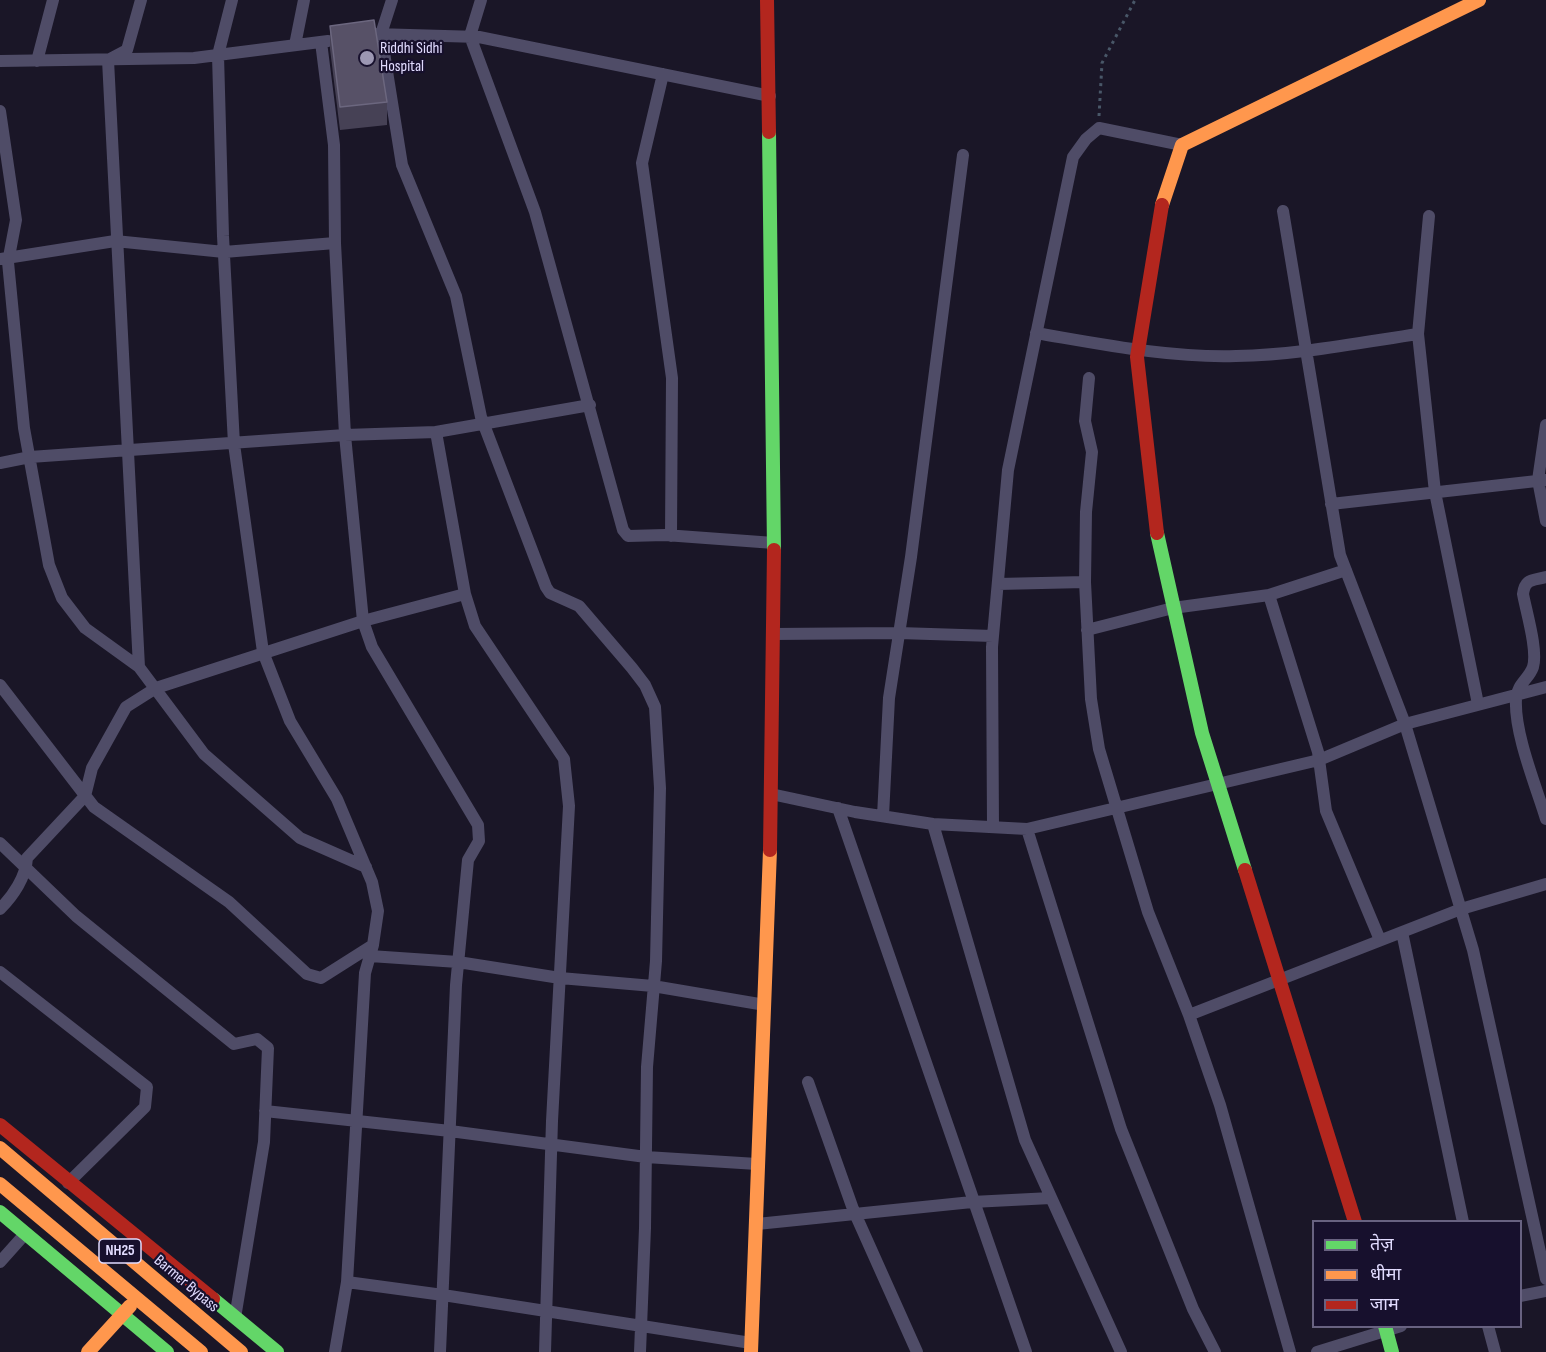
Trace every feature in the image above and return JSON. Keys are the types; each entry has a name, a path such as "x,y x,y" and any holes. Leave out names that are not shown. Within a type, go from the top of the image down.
{"main road":[{"path":"751,1347 765,1005 773,634 775,370 767,0"},
{"path":"1355,1220 1202,733 1159,548 1138,350 1162,203 1182,145 1479,0"},
{"path":"0,1125 277,1352"},
{"name":"Barmer Bypass","path":"0,1148 241,1352"},
{"name":"NH25","path":"0,1184 201,1352"},
{"path":"0,1212 167,1352"},
{"path":"87,1352 137,1298"},
{"path":"1386,1329 1392,1352"}],"street":[{"path":"37,61 53,0"},
{"path":"108,60 127,50 141,0"},
{"path":"232,0 218,55 224,252 234,444 263,652 290,721 337,799 366,867 378,911 365,973 346,1282 335,1352"},
{"path":"295,45 304,0"},
{"path":"392,0 381,33 402,165 456,296 483,422 546,587 550,593 579,606 632,668 653,699 660,788 656,961 647,1066 640,1352"},
{"path":"481,0 470,36 536,212 623,530 628,536 671,536 774,543"},
{"path":"361,36 381,33 470,36 770,96"},
{"path":"0,61 108,60 218,55 341,39"},
{"path":"321,42 334,145 335,243 345,435 363,621 372,647 478,825 479,842 468,860 458,962 440,1352"},
{"path":"108,60 115,241 130,450 139,668"},
{"path":"663,75 642,163 672,378 671,536"},
{"path":"0,111 16,220 16,232 4,258 24,428 49,565 62,598 85,628 139,668 204,754 300,838 366,867"},
{"path":"993,827 993,636 1008,470 1074,157 1086,140 1099,128 1182,145"},
{"path":"883,816 889,698 963,155"},
{"path":"1283,210 1340,555 1405,724 1473,950 1546,1279"},
{"path":"1429,216 1418,334 1435,492 1478,704"},
{"path":"4,258 115,241 224,252 335,243"},
{"path":"1036,333 1138,350 1235,356 1306,351 1418,334"},
{"path":"1089,378 1086,421 1092,452 1086,512 1086,630 1091,699 1099,750 1148,912 1189,1015 1224,1116 1290,1352"},
{"path":"0,463 30,457 345,435 436,432 590,405"},
{"path":"1546,425 1542,480 1546,521"},
{"path":"436,432 465,594 475,626 564,759 569,806 552,1144 545,1352"},
{"path":"1331,504 1542,480"},
{"path":"1086,630 1173,608 1269,595 1346,570"},
{"path":"1546,577 1530,580 1524,585 1523,594 1534,655 1533,667 1520,684 1518,693 1523,745 1546,819"},
{"path":"998,584 1085,582"},
{"path":"0,909 9,900 27,870 27,858 86,796 92,768 126,707 156,688 263,652 363,621 465,594"},
{"path":"1269,595 1319,760 1326,811 1380,940"},
{"path":"773,634 899,633 993,636"},
{"path":"0,685 94,807 229,902 307,974 321,978 371,951 560,978 653,986 765,1005"},
{"path":"771,794 933,824 1027,829 1319,760 1405,724 1546,687"},
{"path":"838,808 972,1202 1026,1352"},
{"path":"933,824 1025,1140 1121,1352"},
{"path":"1027,829 1121,1129 1193,1309 1215,1352"},
{"path":"0,843 76,916 165,986 216,1032 234,1044 257,1039 268,1048 264,1142 235,1318"},
{"path":"1189,1015 1461,909 1546,884"},
{"path":"1402,932 1463,1220"},
{"path":"0,972 147,1087 145,1107 68,1183"},
{"path":"808,1082 855,1214 917,1352"},
{"path":"265,1111 450,1131 646,1157 757,1164"},
{"path":"756,1224 972,1202 1052,1198"},
{"path":"0,1262 25,1234"},
{"path":"346,1282 443,1294 641,1326 751,1347"},
{"path":"1522,1296 1546,1291"},
{"path":"1489,1328 1495,1352"},
{"path":"1317,1352 1386,1329"}],"path":[{"path":"1099,128 1102,63 1135,0"}],"building":[{"path":"374,20 387,102 340,107 330,26"}],"traffic: fast":[{"path":"769,132 774,550"},
{"path":"1157,533 1202,733 1245,870"},
{"path":"0,1212 167,1352"},
{"path":"213,1299 277,1352"},
{"path":"1386,1328 1392,1352"}],"traffic: slow":[{"path":"1162,205 1182,145 1479,0"},
{"path":"751,1352 770,850"},
{"path":"0,1148 241,1352"},
{"path":"0,1184 201,1352"},
{"path":"88,1352 130,1306"}],"traffic: jam":[{"path":"767,0 769,132"},
{"path":"1157,533 1137,357 1162,205"},
{"path":"770,850 774,550"},
{"path":"1245,870 1354,1220"},
{"path":"0,1125 213,1299"}],"place":[{"name":"Riddhi Sidhi Hospital","path":"367,58"}]}
